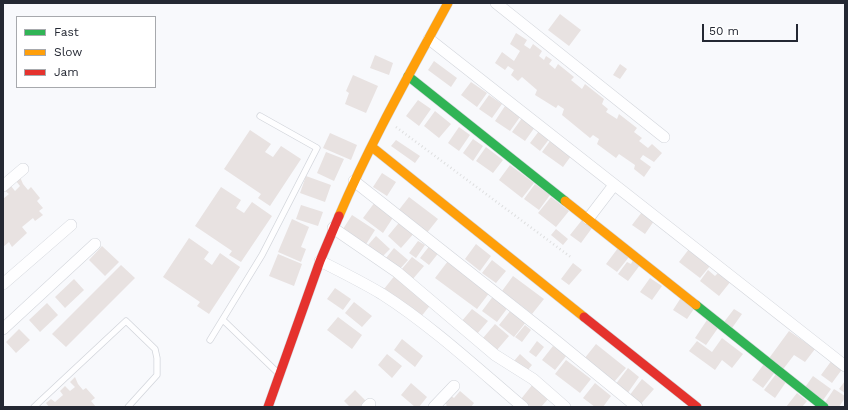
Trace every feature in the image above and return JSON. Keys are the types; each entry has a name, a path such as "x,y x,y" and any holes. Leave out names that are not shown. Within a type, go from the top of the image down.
{"street":[{"path":"268,406 320,260 333,228 354,181 408,76 448,3"},
{"path":"496,3 664,137"},
{"path":"429,40 845,366"},
{"path":"408,76 824,407"},
{"path":"372,147 697,407"},
{"path":"3,186 23,169"},
{"path":"354,181 554,339 637,407"},
{"path":"588,219 614,185"},
{"path":"3,284 71,225"},
{"path":"333,228 397,272 496,355 533,379 566,407"},
{"path":"3,329 95,244"},
{"path":"320,260 382,294 451,346 523,407"},
{"path":"434,407 454,386"}],"lane":[{"path":"210,340 262,255 317,148 260,116"},
{"path":"223,320 280,375"},
{"path":"34,407 126,321 155,349 157,358 157,375 128,407"}],"path":[{"path":"386,120 572,258"}],"building":[{"path":"560,14 581,30 569,46 548,30"},
{"path":"516,33 527,40 524,45 530,49 533,44 542,51 539,56 544,60 546,56 552,60 549,64 555,69 558,64 574,77 571,80 582,89 585,84 604,99 602,104 608,109 606,112 617,119 619,114 637,128 634,132 642,138 639,141 648,148 652,144 662,153 654,162 643,155 640,159 651,167 644,177 634,169 635,165 619,154 616,158 597,144 599,139 593,135 590,138 562,115 564,109 558,105 556,108 535,95 537,90 522,77 518,81 511,75 514,70 508,66 505,70 495,63 502,52 514,61 520,51 510,44"},
{"path":"375,55 393,63 389,75 370,68"},
{"path":"434,61 457,78 451,87 428,70"},
{"path":"620,64 627,69 620,79 613,75"},
{"path":"353,75 378,86 366,113 345,104 349,93 346,91"},
{"path":"471,82 487,93 477,107 461,95"},
{"path":"489,95 502,104 492,118 479,109"},
{"path":"418,100 431,109 419,126 406,116"},
{"path":"505,106 520,117 510,131 495,121"},
{"path":"435,111 451,124 439,138 424,126"},
{"path":"522,118 535,127 525,141 512,132"},
{"path":"459,127 470,135 459,151 448,143"},
{"path":"250,130 271,144 265,152 273,157 281,146 301,159 270,206 258,198 261,194 224,169"},
{"path":"539,131 550,138 540,151 530,143"},
{"path":"330,133 357,145 351,160 323,148"},
{"path":"473,139 483,146 473,161 463,153"},
{"path":"396,140 420,156 415,163 391,146"},
{"path":"550,141 571,156 563,167 542,152"},
{"path":"486,147 503,160 493,173 476,161"},
{"path":"326,152 344,159 334,181 317,173"},
{"path":"510,165 534,183 522,198 499,180"},
{"path":"382,173 396,182 387,196 373,187"},
{"path":"306,176 331,185 325,202 300,193"},
{"path":"20,177 28,190 31,187 40,198 37,201 43,208 39,211 43,215 35,221 33,218 22,227 27,233 12,247 9,242 3,247 3,199 9,194 5,191 11,186 15,191 20,186 16,181"},
{"path":"535,184 550,195 539,210 524,199"},
{"path":"221,187 241,200 236,208 244,213 252,202 272,216 241,262 229,255 232,251 195,226"},
{"path":"409,197 438,219 426,234 398,211"},
{"path":"551,197 569,211 556,227 538,213"},
{"path":"375,202 394,216 383,233 363,218"},
{"path":"301,205 323,212 318,226 296,219"},
{"path":"642,212 654,221 645,234 632,225"},
{"path":"352,215 375,230 365,246 343,229"},
{"path":"292,219 309,227 301,247 306,249 301,262 278,252"},
{"path":"402,219 416,231 401,248 388,236"},
{"path":"582,220 592,228 581,243 570,235"},
{"path":"556,229 568,239 563,245 551,235"},
{"path":"376,236 390,249 382,257 368,245"},
{"path":"189,238 209,252 204,259 212,265 220,253 240,267 209,314 197,306 200,302 163,277"},
{"path":"418,241 425,245 416,258 409,253"},
{"path":"431,244 440,251 429,265 420,258"},
{"path":"476,244 491,256 480,271 465,259"},
{"path":"102,246 119,262 105,276 89,260"},
{"path":"394,248 408,260 399,270 386,258"},
{"path":"618,248 629,257 617,272 606,264"},
{"path":"689,249 710,266 700,278 679,262"},
{"path":"278,254 302,264 294,286 269,276"},
{"path":"412,257 424,266 412,280 401,270"},
{"path":"492,260 506,271 496,283 482,273"},
{"path":"633,260 640,265 628,281 618,274 627,262 631,264"},
{"path":"448,261 490,292 477,309 435,278"},
{"path":"573,263 582,270 569,285 561,279"},
{"path":"121,265 135,278 66,347 52,334"},
{"path":"708,270 715,276 718,273 721,275 722,274 731,281 719,296 700,281"},
{"path":"396,274 432,303 420,318 384,289"},
{"path":"513,276 544,299 532,314 502,291"},
{"path":"650,278 662,286 652,300 640,292"},
{"path":"74,279 84,290 65,308 55,297"},
{"path":"335,288 351,299 343,310 327,299"},
{"path":"494,295 509,306 497,322 482,311"},
{"path":"682,296 696,306 687,319 673,310"},
{"path":"354,302 372,316 362,327 345,313"},
{"path":"47,303 58,315 40,332 29,320"},
{"path":"472,309 488,321 477,334 461,322"},
{"path":"734,309 742,314 732,328 724,322"},
{"path":"511,310 526,322 514,337 499,325"},
{"path":"338,317 362,335 352,349 327,330"},
{"path":"707,320 718,328 706,345 695,338"},
{"path":"495,324 509,336 497,350 483,338"},
{"path":"525,325 531,330 522,342 515,337"},
{"path":"19,329 30,340 16,353 6,342"},
{"path":"789,331 815,349 805,362 794,355 781,372 767,361"},
{"path":"722,338 743,354 732,368 722,360 715,370 689,351 697,341 712,352"},
{"path":"402,339 423,356 415,367 394,350"},
{"path":"537,341 544,347 536,357 529,352"},
{"path":"596,344 626,368 614,382 584,359"},
{"path":"553,346 567,355 555,370 542,360"},
{"path":"387,354 402,366 392,378 378,365"},
{"path":"520,354 532,365 527,371 514,361"},
{"path":"566,360 591,379 580,393 555,374"},
{"path":"832,360 843,368 832,383 821,375"},
{"path":"764,364 775,372 763,388 752,380"},
{"path":"628,368 639,377 627,394 615,385"},
{"path":"776,374 786,382 775,398 764,390"},
{"path":"813,376 831,389 821,403 803,390"},
{"path":"75,377 83,390 86,388 95,398 91,401 96,407 49,407 46,403 51,399 55,402 63,395 60,391 65,386 70,391 75,387 70,382"},
{"path":"642,379 654,389 640,405 629,396"},
{"path":"845,381 845,393 839,389"},
{"path":"411,383 427,397 419,407 415,407 401,395"},
{"path":"595,383 611,396 603,407 595,407 583,398"},
{"path":"533,384 549,398 541,407 531,407 521,399"},
{"path":"834,389 845,396 845,398 839,407 828,407 824,404"},
{"path":"355,390 366,401 360,407 350,407 344,401"},
{"path":"460,391 474,403 471,407 445,407 447,405 444,403 450,395 454,398"},
{"path":"797,393 807,401 802,407 786,407"}],"traffic: fast":[{"path":"408,76 565,201"},
{"path":"696,305 824,407"}],"traffic: slow":[{"path":"339,216 377,135 448,3"},
{"path":"372,147 584,317"},
{"path":"565,201 696,305"}],"traffic: jam":[{"path":"268,407 320,261 339,216"},
{"path":"584,317 697,407"}]}
